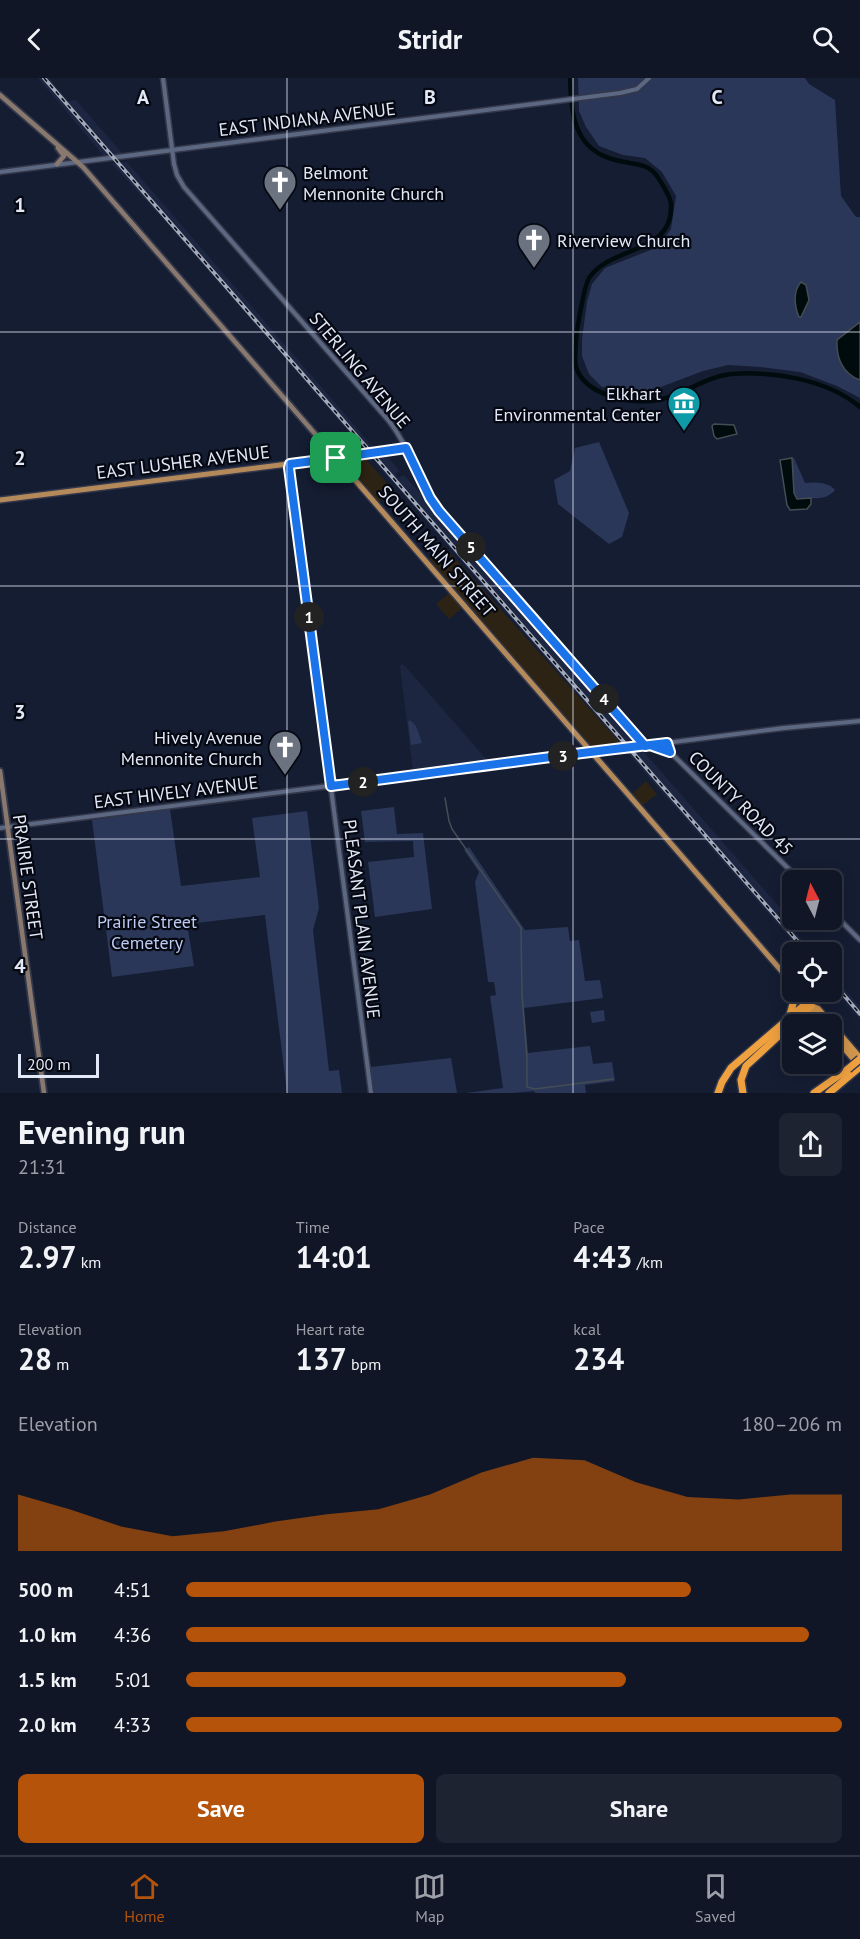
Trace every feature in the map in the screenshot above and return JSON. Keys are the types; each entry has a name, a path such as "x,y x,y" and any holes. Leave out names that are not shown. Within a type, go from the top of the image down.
{"highway":[{"path":"798,1014 810,1004"},
{"path":"810,1004 815,1014"},
{"path":"810,1004 818,1009 860,1058 830,1093"},
{"path":"718,1093 731,1068 782,1027"},
{"path":"743,1093 741,1080 746,1066 782,1029"},
{"path":"814,1093 860,1066 842,1045"},
{"path":"819,1093 850,1072"}],"main road":[{"name":"SOUTH MAIN STREET","path":"0,95 78,162 782,974"},
{"path":"54,141 64,155 57,164"},
{"name":"EAST LUSHER AVENUE","path":"0,500 336,458"},
{"name":"PRAIRIE STREET","path":"0,771 44,1093"}],"street":[{"name":"STERLING AVENUE","path":"164,78 175,170 184,187 382,413 406,448 430,498 439,511 648,746"},
{"name":"EAST INDIANA AVENUE","path":"0,172 629,92 642,86 649,78"},
{"name":"EAST LUSHER AVENUE","path":"336,458 406,448"},
{"name":"PLEASANT PLAIN AVENUE","path":"290,464 371,1093"},
{"name":"EAST HIVELY AVENUE","path":"0,828 667,743 860,721"},
{"name":"COUNTY ROAD 45","path":"667,743 670,752 790,870"},
{"path":"648,746 670,752"},
{"path":"842,922 860,940"}],"shaded area":[{"path":"38,78 49,78 68,101 76,100 122,153 103,155"},
{"path":"127,162 374,448 364,449 164,220 112,164"},
{"path":"801,282 806,285 809,300 799,317 795,298"},
{"path":"860,322 860,380 849,374 842,365 837,340"},
{"path":"714,424 734,425 737,434 717,439 712,426"},
{"path":"384,453 400,471 395,474 398,478 404,475 636,740 635,743 622,745 370,456"},
{"path":"363,456 393,490 378,503 343,461 345,458"},
{"path":"792,458 794,493 797,499 811,498 811,504 807,509 790,510 787,505 780,460"},
{"path":"444,546 622,745 593,749 428,560"},
{"path":"449,593 462,608 449,619 436,604"},
{"path":"402,664 487,760 487,763 413,771 400,666"},
{"path":"643,751 781,909 778,913 782,917 782,929 628,753"},
{"path":"646,781 657,794 642,806 632,794"},
{"path":"783,930 793,930 804,942 793,942"},
{"path":"842,987 860,1007 860,1019 842,999"}],"green space":[{"path":"578,78 805,78 809,84 835,100 841,196 856,217 860,217 860,398 837,386 800,372 761,367 728,365 703,371 645,393 602,387 589,374 582,356 582,339 592,284 605,268 658,247 671,229 676,196 662,172 645,158 623,155 599,146 586,127 579,111"},
{"path":"599,442 629,513 622,537 609,544 558,504 554,480 570,471 575,448"},
{"path":"792,458 805,483 825,484 835,490 822,498 797,499 794,493"},
{"path":"410,720 416,726 422,743 411,745 408,722"},
{"path":"394,807 397,834 423,833 432,909 375,917 368,862 414,857 413,841 365,842 361,811"},
{"name":"Prairie Street Cemetery","path":"170,809 181,886 260,877 252,818 307,811 319,908 313,930 329,1071 339,1070 342,1093 287,1093 265,915 187,924 194,966 112,977 92,820"},
{"path":"469,847 525,930 568,927 570,941 579,940 585,981 600,980 603,998 524,1008 528,1053 590,1046 593,1064 612,1062 615,1081 585,1085 586,1093 535,1093 534,1091 466,1093 503,1088 490,996 496,995 494,982 488,982 475,882 479,872 464,850"},
{"path":"604,1010 605,1021 592,1023 590,1012"},
{"path":"451,1058 457,1093 374,1093 370,1067"}],"waterway":[{"path":"570,78 574,117 587,145 610,158 649,168 659,178 671,204 669,220 663,232 652,241 599,267 589,278 576,340 575,364 581,377 599,392 623,399 648,401 667,398 721,376 764,374 815,383 847,397 860,407"},
{"path":"445,798 452,829 521,928 527,1087 535,1089 613,1079"}],"railway":[{"path":"44,78 798,942"},
{"path":"842,993 860,1014"}],"place":[{"name":"Belmont Mennonite Church","path":"280,211"},
{"name":"Riverview Church","path":"534,269"},
{"name":"Elkhart Environmental Center","path":"684,432"},
{"name":"Hively Avenue Mennonite Church","path":"285,776"}],"route":[{"path":"336,458 290,464 289,468 331,786 531,760 645,746 667,743 670,752 663,749 650,745 645,746 439,511 430,498 406,448 336,458"}]}
